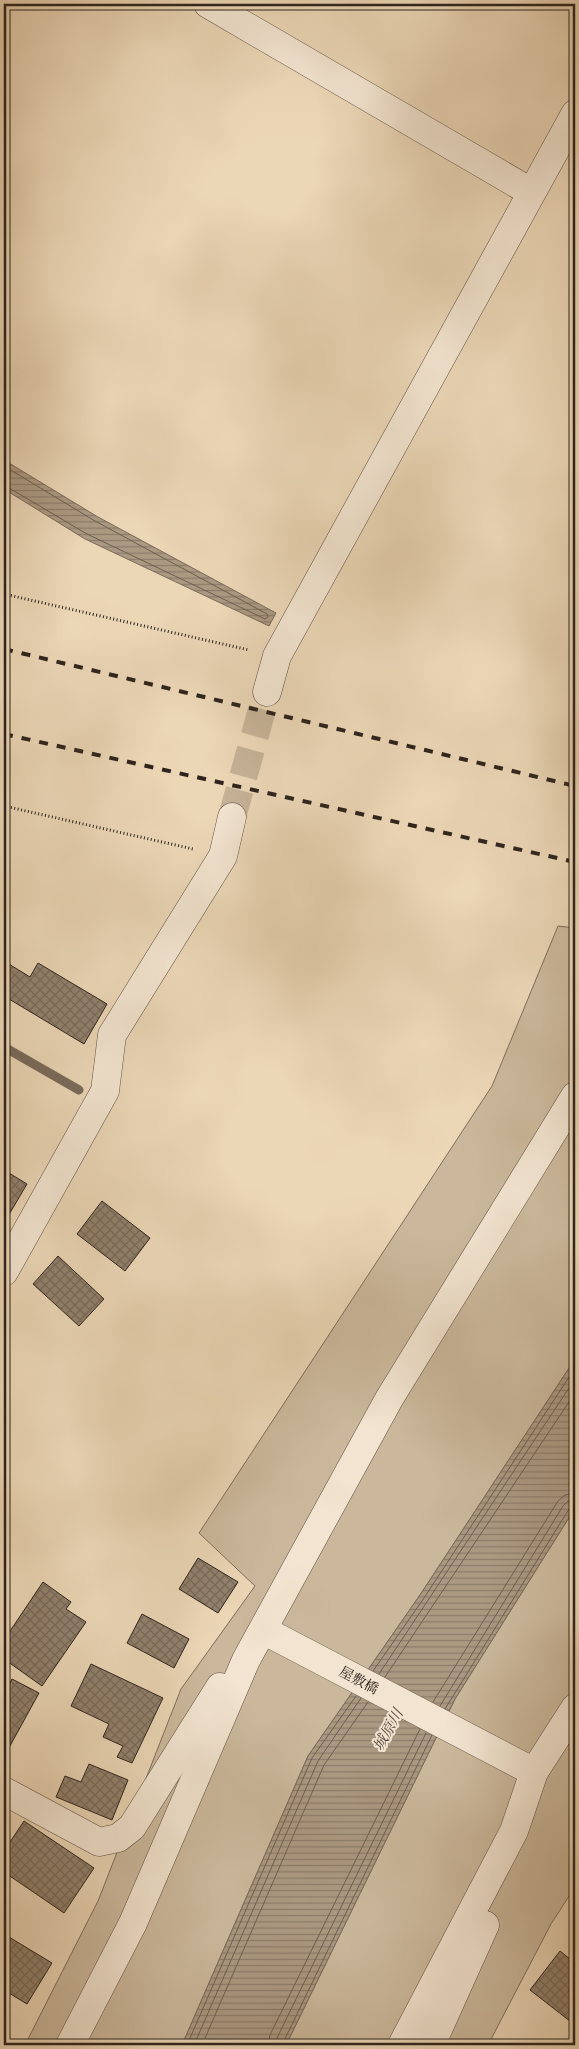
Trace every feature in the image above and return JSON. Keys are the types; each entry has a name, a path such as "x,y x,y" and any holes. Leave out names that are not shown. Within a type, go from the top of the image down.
{"street":[{"path":"208,4 531,192"},
{"path":"266,692 277,656 575,114"},
{"path":"4,1272 105,1091 112,1035 223,856 232,817"},
{"path":"70,2045 133,1923 246,1660 388,1399 575,1096"},
{"name":"屋敷橋","path":"263,1630 534,1772"},
{"path":"4,1791 99,1842 118,1838 132,1827 218,1689 246,1660"},
{"path":"402,2045 514,1831 534,1772 575,1708"},
{"path":"431,2045 511,1866 514,1831"}],"path":[{"path":"4,594 277,656"},
{"path":"4,806 223,856"}],"shaded area":[{"path":"558,926 575,928 575,1359 420,1595 308,1756 182,2045 25,2045 98,1901 181,1689 255,1586 199,1533 492,1086"},
{"path":"575,1508 575,1887 551,1924 488,2045 286,2045 455,1699"}],"water":[{"path":"4,460 98,517 276,613 269,626 85,539 4,489"},
{"name":"城原川","path":"575,1359 575,1508 455,1699 286,2045 182,2045 308,1756 420,1595"}],"building":[{"path":"4,961 30,977 38,963 107,1004 84,1044 4,996"},
{"path":"4,1170 27,1184 4,1223"},
{"path":"102,1201 150,1238 125,1271 77,1234"},
{"path":"58,1256 104,1299 79,1326 33,1284"},
{"path":"198,1558 238,1582 218,1613 179,1589"},
{"path":"43,1582 71,1602 66,1609 86,1622 42,1686 4,1659 4,1640"},
{"path":"142,1614 189,1639 174,1668 127,1643"},
{"path":"91,1664 163,1698 132,1763 117,1757 123,1746 103,1737 109,1724 71,1706"},
{"path":"12,1679 39,1693 5,1755 4,1694"},
{"path":"89,1764 128,1780 112,1820 56,1797 65,1776 81,1782"},
{"path":"24,1821 94,1868 64,1913 4,1872 4,1851"},
{"path":"4,1934 52,1963 27,2004 4,1990"},
{"path":"560,1951 575,1963 575,2025 530,1990"}],"waterway":[{"path":"4,1047 79,1090"}],"tunnel":[{"path":"232,817 267,692"}],"railway":[{"path":"4,649 575,786"},
{"path":"4,734 575,862"}]}
